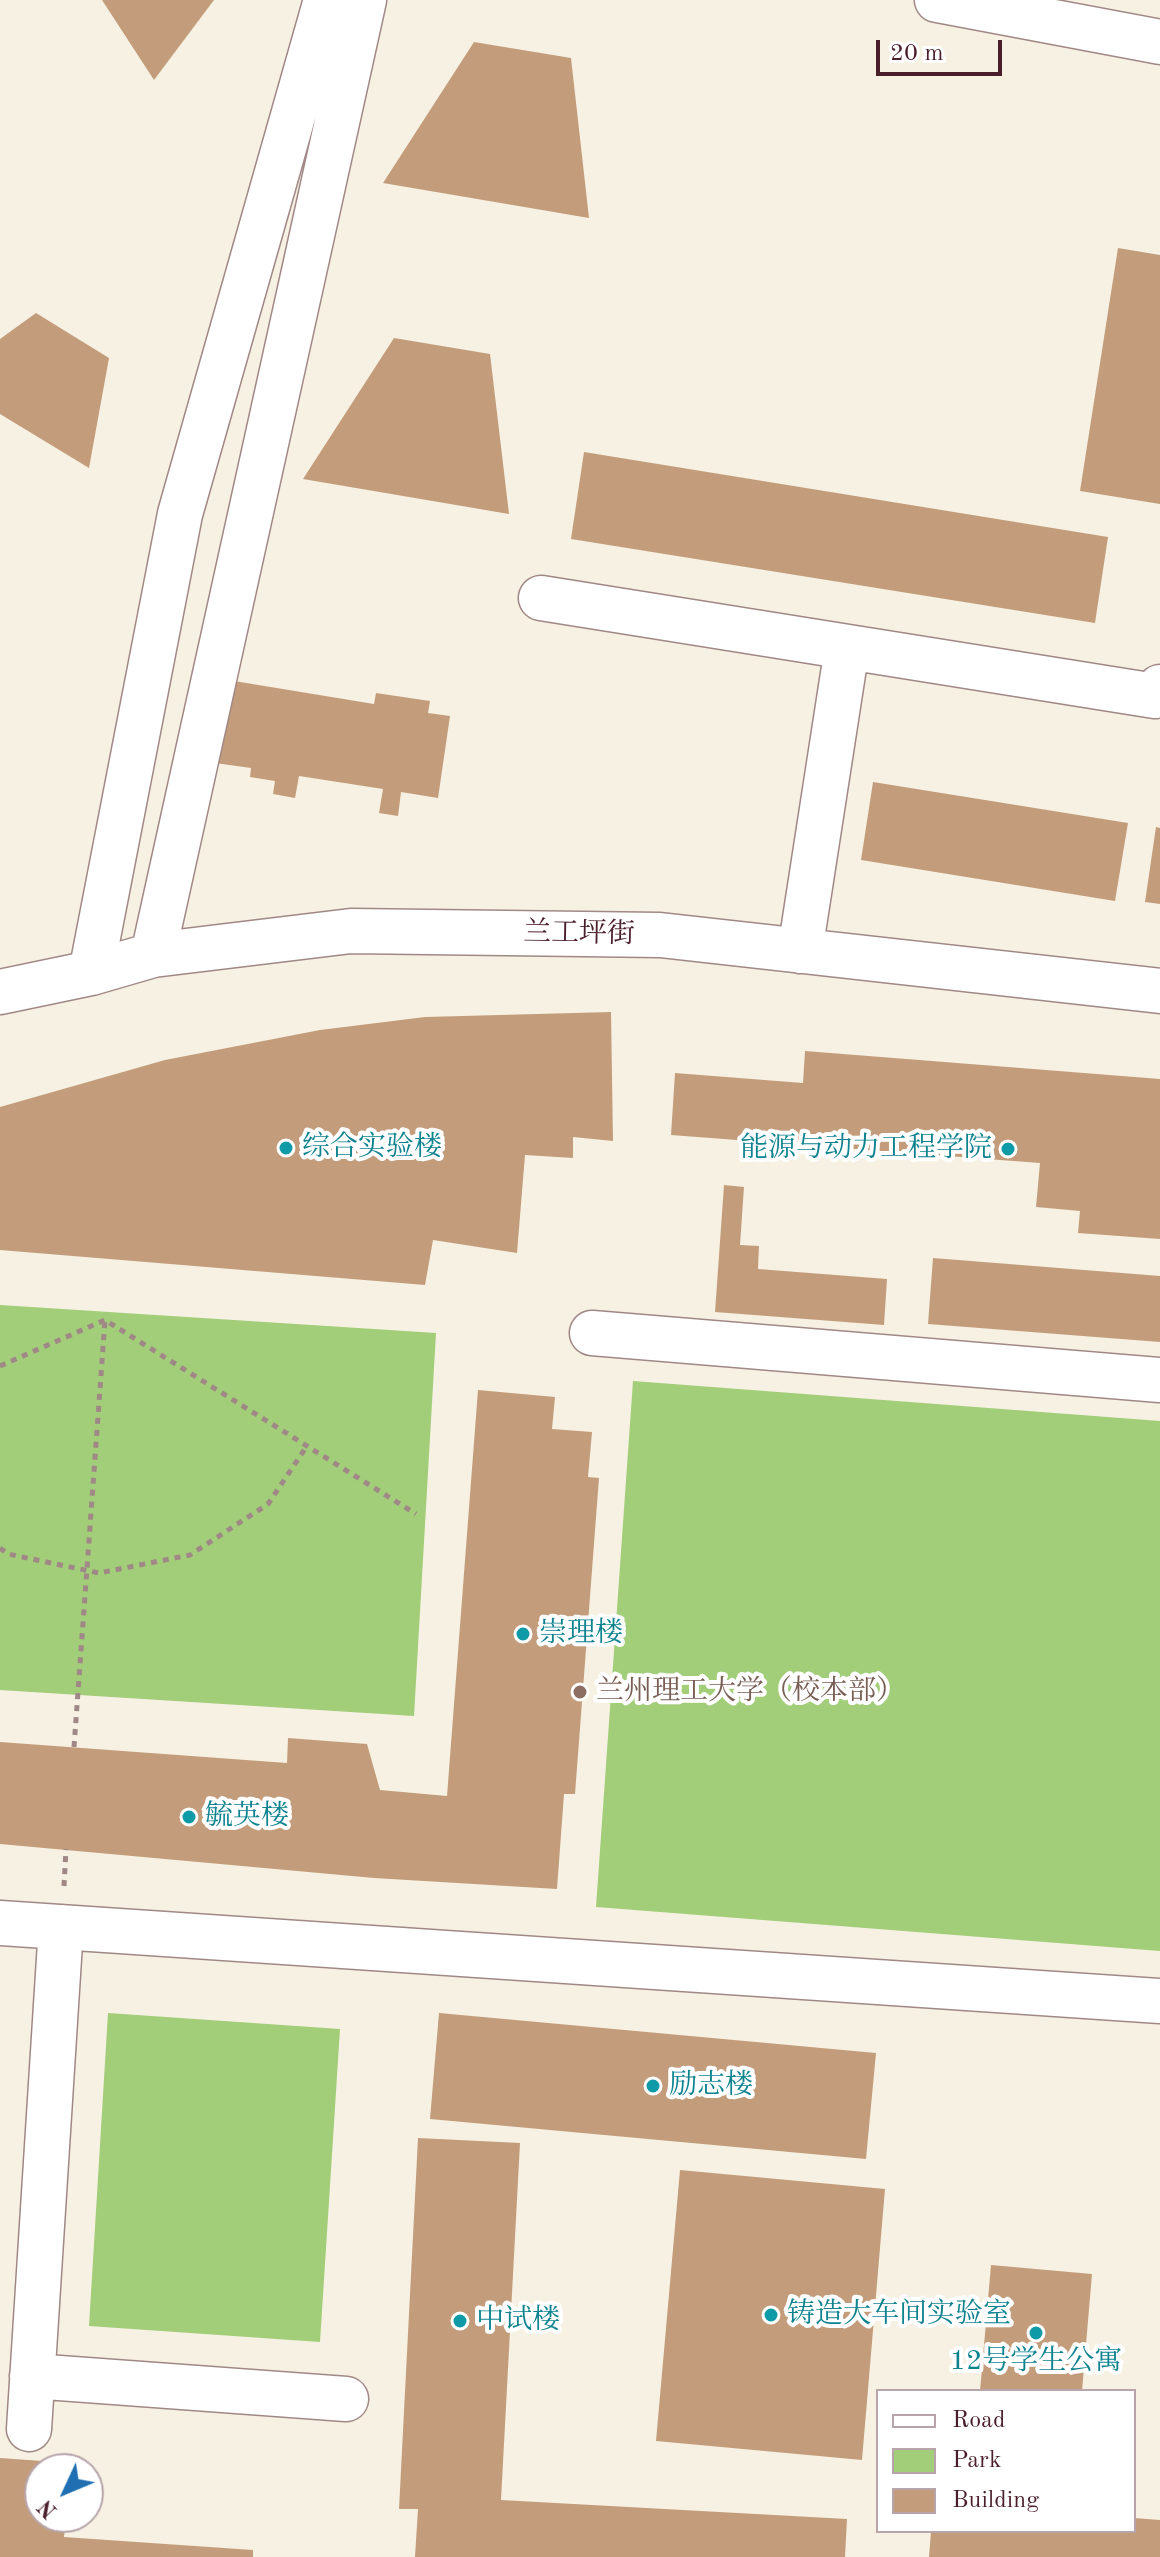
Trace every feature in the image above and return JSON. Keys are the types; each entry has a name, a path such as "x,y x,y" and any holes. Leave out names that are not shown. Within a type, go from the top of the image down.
{"street":[{"path":"91,973 180,514 326,0"},
{"path":"153,955 364,0"},
{"path":"937,0 1160,42"},
{"path":"541,598 1155,696 1160,687"},
{"path":"800,951 847,648"},
{"name":"兰工坪街","path":"0,992 91,973 153,955 351,931 660,935 1160,991"},
{"path":"592,1333 1160,1380"},
{"path":"0,1923 1160,2001"},
{"path":"29,2429 61,1927"},
{"path":"32,2376 346,2399"}],"path":[{"path":"0,1366 105,1320"},
{"path":"105,1320 416,1514"},
{"path":"74,1747 105,1320"},
{"path":"0,1548 8,1554 99,1573 190,1555 268,1504 307,1446"}],"green space":[{"path":"0,1305 436,1333 414,1716 0,1690"},
{"path":"633,1381 1160,1421 1160,1951 596,1907"},
{"path":"108,2013 340,2029 320,2342 89,2326"}],"building":[{"path":"102,0 214,0 154,80"},
{"path":"474,42 571,58 589,218 383,183"},
{"path":"1118,248 1160,255 1160,504 1080,491"},
{"path":"36,313 109,358 89,468 0,414 0,339"},
{"path":"394,338 490,354 509,514 303,479"},
{"path":"584,452 1108,537 1095,623 571,539"},
{"path":"228,680 374,704 376,693 430,701 428,713 450,716 438,798 401,792 398,816 379,813 383,789 299,776 295,798 273,794 275,781 250,777 251,768 215,763"},
{"path":"873,782 1128,823 1115,901 861,860"},
{"path":"1156,827 1160,828 1160,904 1145,902"},
{"name":"综合实验楼","path":"611,1012 613,1141 573,1137 573,1158 525,1155 517,1253 433,1240 425,1285 0,1250 0,1107 165,1060 320,1030 425,1017"},
{"name":"能源与动力工程学院","path":"805,1051 1160,1079 1160,1239 1078,1233 1080,1211 1036,1207 1040,1163 671,1135 675,1073 803,1083"},
{"path":"724,1185 744,1187 740,1245 759,1246 758,1269 887,1279 884,1325 715,1312"},
{"path":"933,1258 1160,1276 1160,1342 928,1324"},
{"name":"崇理楼","path":"478,1390 555,1397 552,1429 592,1432 588,1477 599,1478 575,1794 564,1794 557,1889 374,1878 0,1844 0,1742 287,1763 288,1738 367,1744 380,1790 447,1796"},
{"name":"励志楼","path":"439,2013 876,2053 866,2159 430,2119"},
{"name":"中试楼","path":"418,2138 520,2143 501,2500 847,2519 845,2557 415,2557 418,2509 399,2509"},
{"name":"铸造大车间实验室","path":"680,2170 885,2189 862,2460 656,2441"},
{"name":"12号学生公寓","path":"991,2265 1092,2274 1082,2389 980,2389"},
{"path":"0,2458 24,2460 24,2533 64,2533 64,2537 253,2550 253,2557 0,2557"},
{"path":"1136,2518 1160,2520 1160,2557 929,2557 931,2533 1136,2533"}],"place":[{"name":"综合实验楼","path":"286,1148"},
{"name":"能源与动力工程学院","path":"1008,1149"},
{"name":"崇理楼","path":"523,1634"},
{"name":"兰州理工大学（校本部）","path":"580,1692"},
{"name":"毓英楼","path":"189,1817"},
{"name":"励志楼","path":"653,2086"},
{"name":"铸造大车间实验室","path":"771,2315"},
{"name":"中试楼","path":"460,2321"},
{"name":"12号学生公寓","path":"1036,2333"}]}
